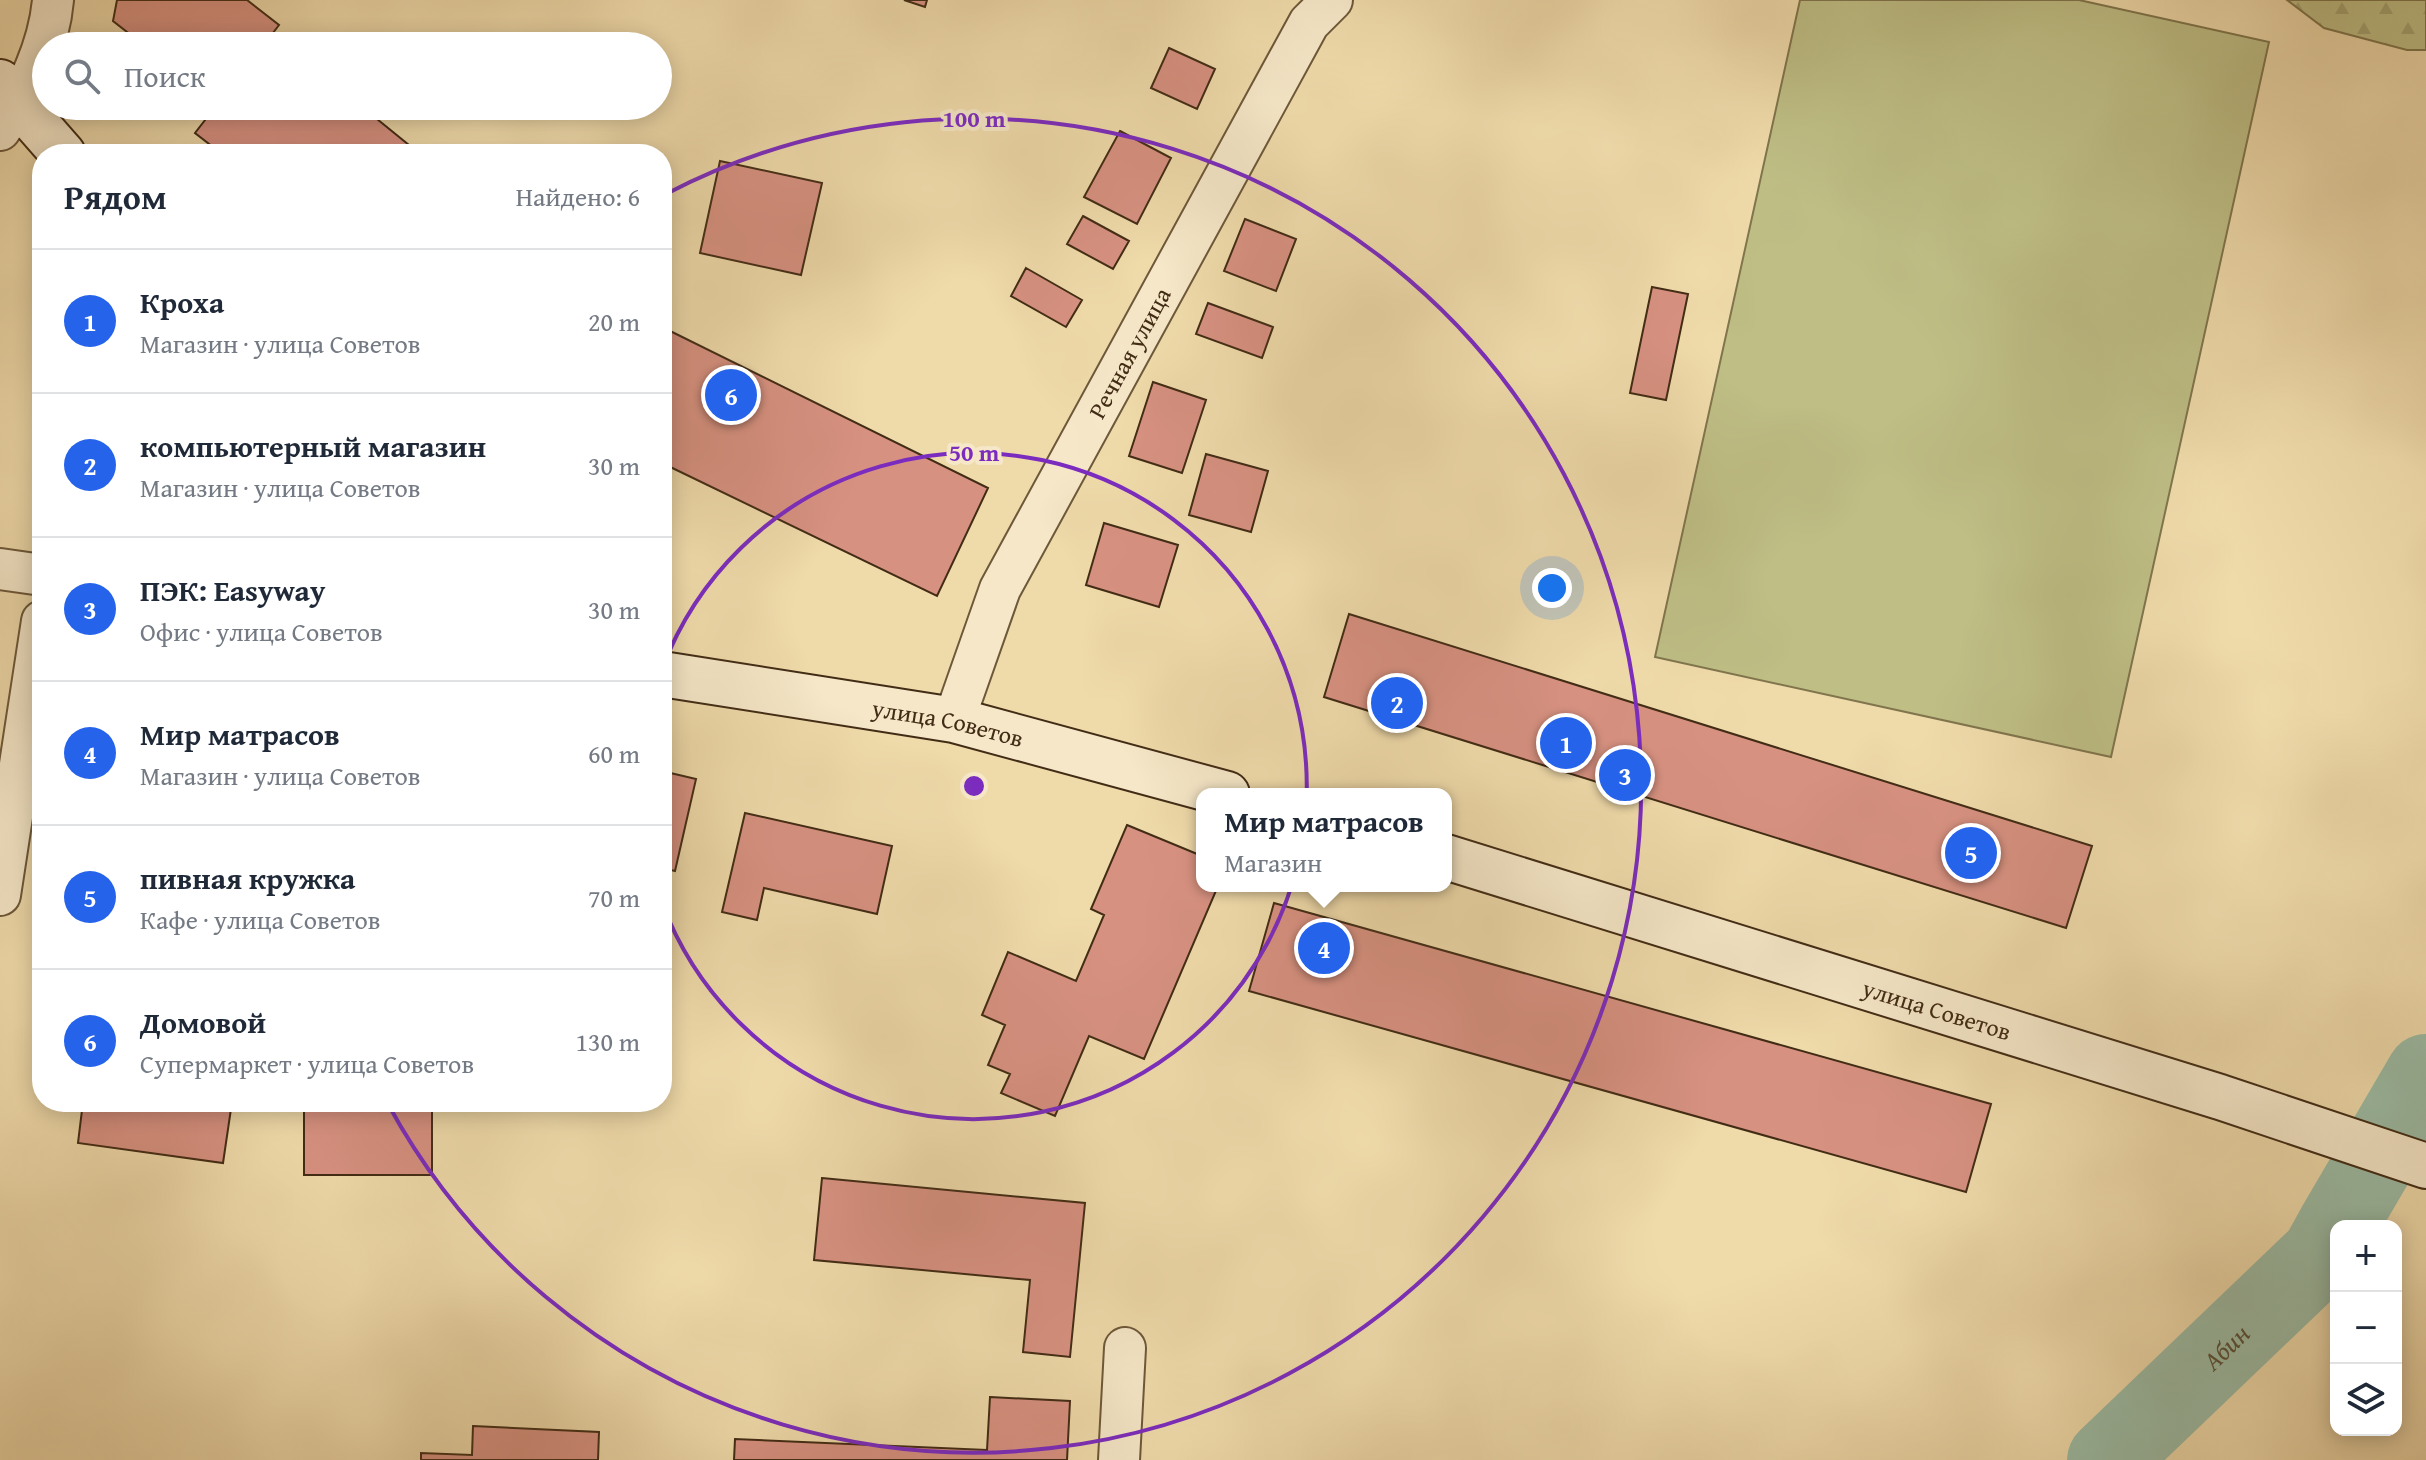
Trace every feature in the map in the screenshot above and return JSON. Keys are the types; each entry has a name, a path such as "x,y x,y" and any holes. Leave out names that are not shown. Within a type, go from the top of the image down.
{"main road":[{"path":"6,105 51,144"},
{"name":"улица Советов","path":"672,676 954,720 1205,788"},
{"name":"улица Советов","path":"1452,859 2220,1097 2426,1166"}],"street":[{"path":"47,32 51,24 53,0"},
{"name":"Речная улица","path":"954,720 1000,589 1309,23 1332,0"},
{"path":"6,105 32,58"},
{"path":"0,569 32,574"},
{"path":"0,895 32,686"},
{"path":"1119,1460 1125,1348"}],"green space":[{"path":"1800,0 2079,0 2269,42 2111,757 1655,657"},
{"path":"2287,0 2426,0 2426,50 2407,50 2324,28"}],"building":[{"path":"117,0 247,0 279,25 274,32 127,32 113,21"},
{"path":"904,0 927,0 925,7"},
{"path":"1169,48 1215,69 1197,109 1151,88"},
{"path":"205,120 378,120 408,144 209,144 195,133"},
{"path":"1120,131 1171,158 1137,224 1084,197"},
{"path":"720,161 822,183 801,275 700,253"},
{"path":"1083,216 1129,241 1113,269 1067,244"},
{"path":"1245,219 1296,239 1276,291 1224,271"},
{"path":"1026,268 1082,300 1066,327 1011,296"},
{"path":"1652,287 1688,294 1666,400 1630,393"},
{"path":"1208,303 1273,327 1262,358 1196,334"},
{"path":"672,332 988,488 937,596 672,468"},
{"path":"1153,382 1206,400 1182,473 1129,456"},
{"path":"1206,454 1268,471 1251,532 1189,515"},
{"path":"1104,523 1178,545 1159,607 1086,585"},
{"path":"1349,614 2092,846 2066,928 1324,697"},
{"path":"672,773 696,779 675,871 672,870"},
{"path":"745,813 892,846 877,914 764,888 757,920 722,912"},
{"path":"1127,825 1196,854 1196,892 1215,892 1144,1059 1089,1036 1055,1116 1001,1093 1010,1074 988,1065 1005,1025 982,1015 1008,952 1076,981 1104,915 1091,909"},
{"path":"1274,903 1991,1104 1966,1192 1249,991"},
{"path":"82,1112 231,1112 223,1163 78,1143"},
{"path":"304,1112 432,1112 432,1175 304,1175"},
{"path":"822,1178 1085,1203 1070,1357 1023,1352 1030,1280 814,1260"},
{"path":"990,1397 1070,1401 1067,1460 734,1460 735,1439 987,1450"},
{"path":"473,1426 599,1432 598,1460 421,1460 421,1453 472,1455"}],"waterway":[{"name":"Абин","path":"2341,1220 2426,1074"},
{"name":"Абин","path":"2107,1460 2321,1255 2330,1239"}],"place":[{"name":"Домовой","path":"731,395"},
{"name":"компьютерный магазин","path":"1397,703"},
{"name":"Кроха","path":"1566,743"},
{"name":"ПЭК: Easyway","path":"1625,775"},
{"name":"пивная кружка","path":"1971,853"},
{"name":"Мир матрасов","path":"1324,948"}]}
